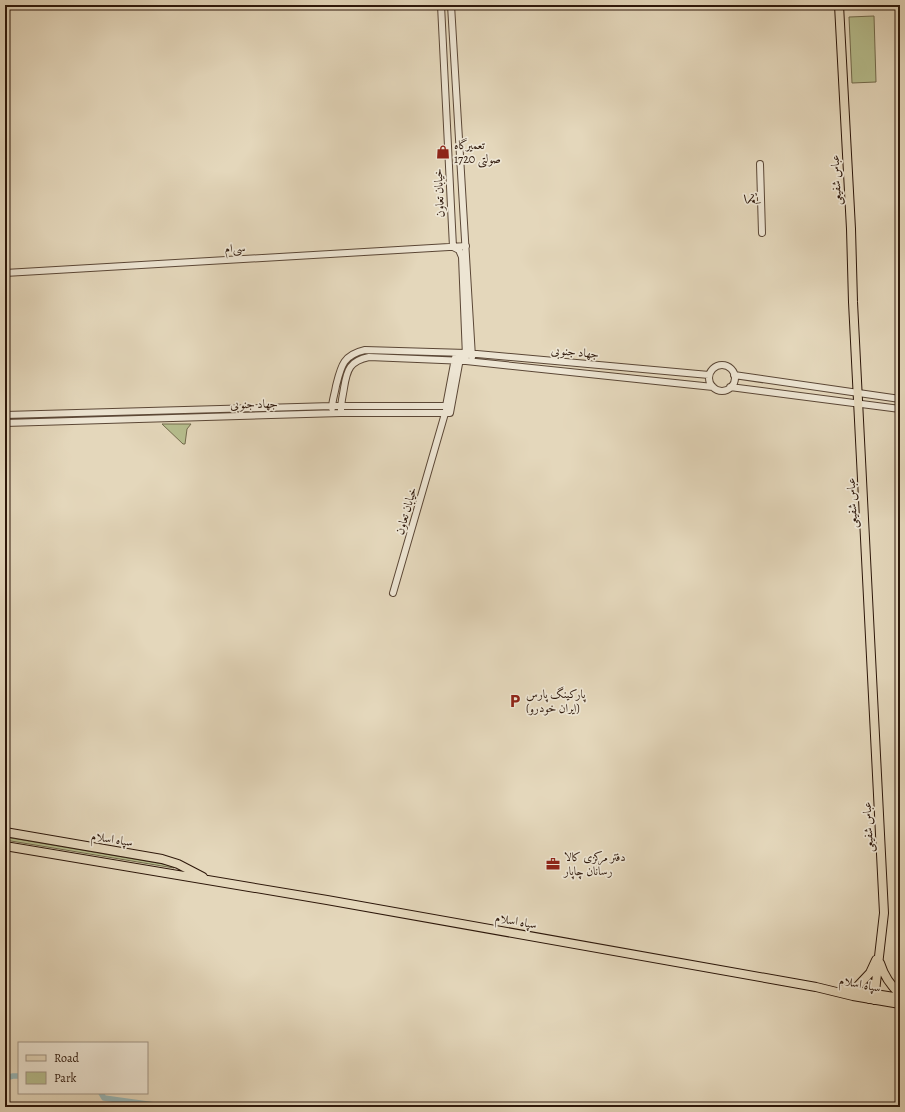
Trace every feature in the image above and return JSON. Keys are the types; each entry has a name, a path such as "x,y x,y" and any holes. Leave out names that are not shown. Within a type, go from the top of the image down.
{"main road":[{"name":"عباس شفیعی","path":"834,5 856,393"},
{"name":"عباس شفیعی","path":"839,5 851,228 856,403 884,913 872,996"},
{"name":"سپاه اسلام","path":"5,832 162,859 178,864 211,881"},
{"name":"سپاه اسلام","path":"5,846 327,900 816,987 872,996 900,998"},
{"path":"854,990 870,973 878,960"},
{"path":"878,960 886,979 900,994"},
{"name":"سپاه اسلام","path":"816,987 854,990 900,1004"}],"street":[{"name":"خیابان تعاون","path":"441,5 453,247 459,250 462,257 464,353"},
{"name":"خیابان تعاون","path":"451,5 466,246 464,353"},
{"name":"یکم","path":"760,164 762,233"},
{"name":"سی‌ام","path":"5,273 466,246"},
{"name":"جهاد جنوبی","path":"332,406 340,369 346,359 354,352 365,350 464,353 709,375"},
{"path":"463,361 464,353"},
{"path":"446,409 450,412 464,353"},
{"name":"جهاد جنوبی","path":"341,406 346,373 351,364 358,359 369,356 463,361 713,387"},
{"path":"730,387 734,380 734,375 731,369 721,365 715,367 709,375 710,383 718,390 723,390 730,387 900,409"},
{"path":"734,375 900,399"},
{"path":"332,406 332,414"},
{"name":"جهاد جنوبی","path":"5,415 332,406 446,409"},
{"path":"341,406 341,413"},
{"name":"خیابان تعاون","path":"393,593 446,409"},
{"name":"جهاد جنوبی","path":"5,423 332,414 446,409"}],"green space":[{"path":"874,16 876,82 852,83 849,17"},
{"path":"162,424 191,424 187,429 185,444 183,444"},
{"path":"5,837 175,866 174,868 5,840"}],"waterway":[{"path":"5,1078 18,1076"},
{"path":"102,1094 104,1098 169,1107"}],"place":[{"name":"تعمیرگاه 1720 صولتی","path":"443,152"},
{"name":"پارکینگ پارس (ایران خودرو)","path":"515,701"},
{"name":"دفتر مرکزی کالا رسانان چاپار","path":"553,864"}]}
